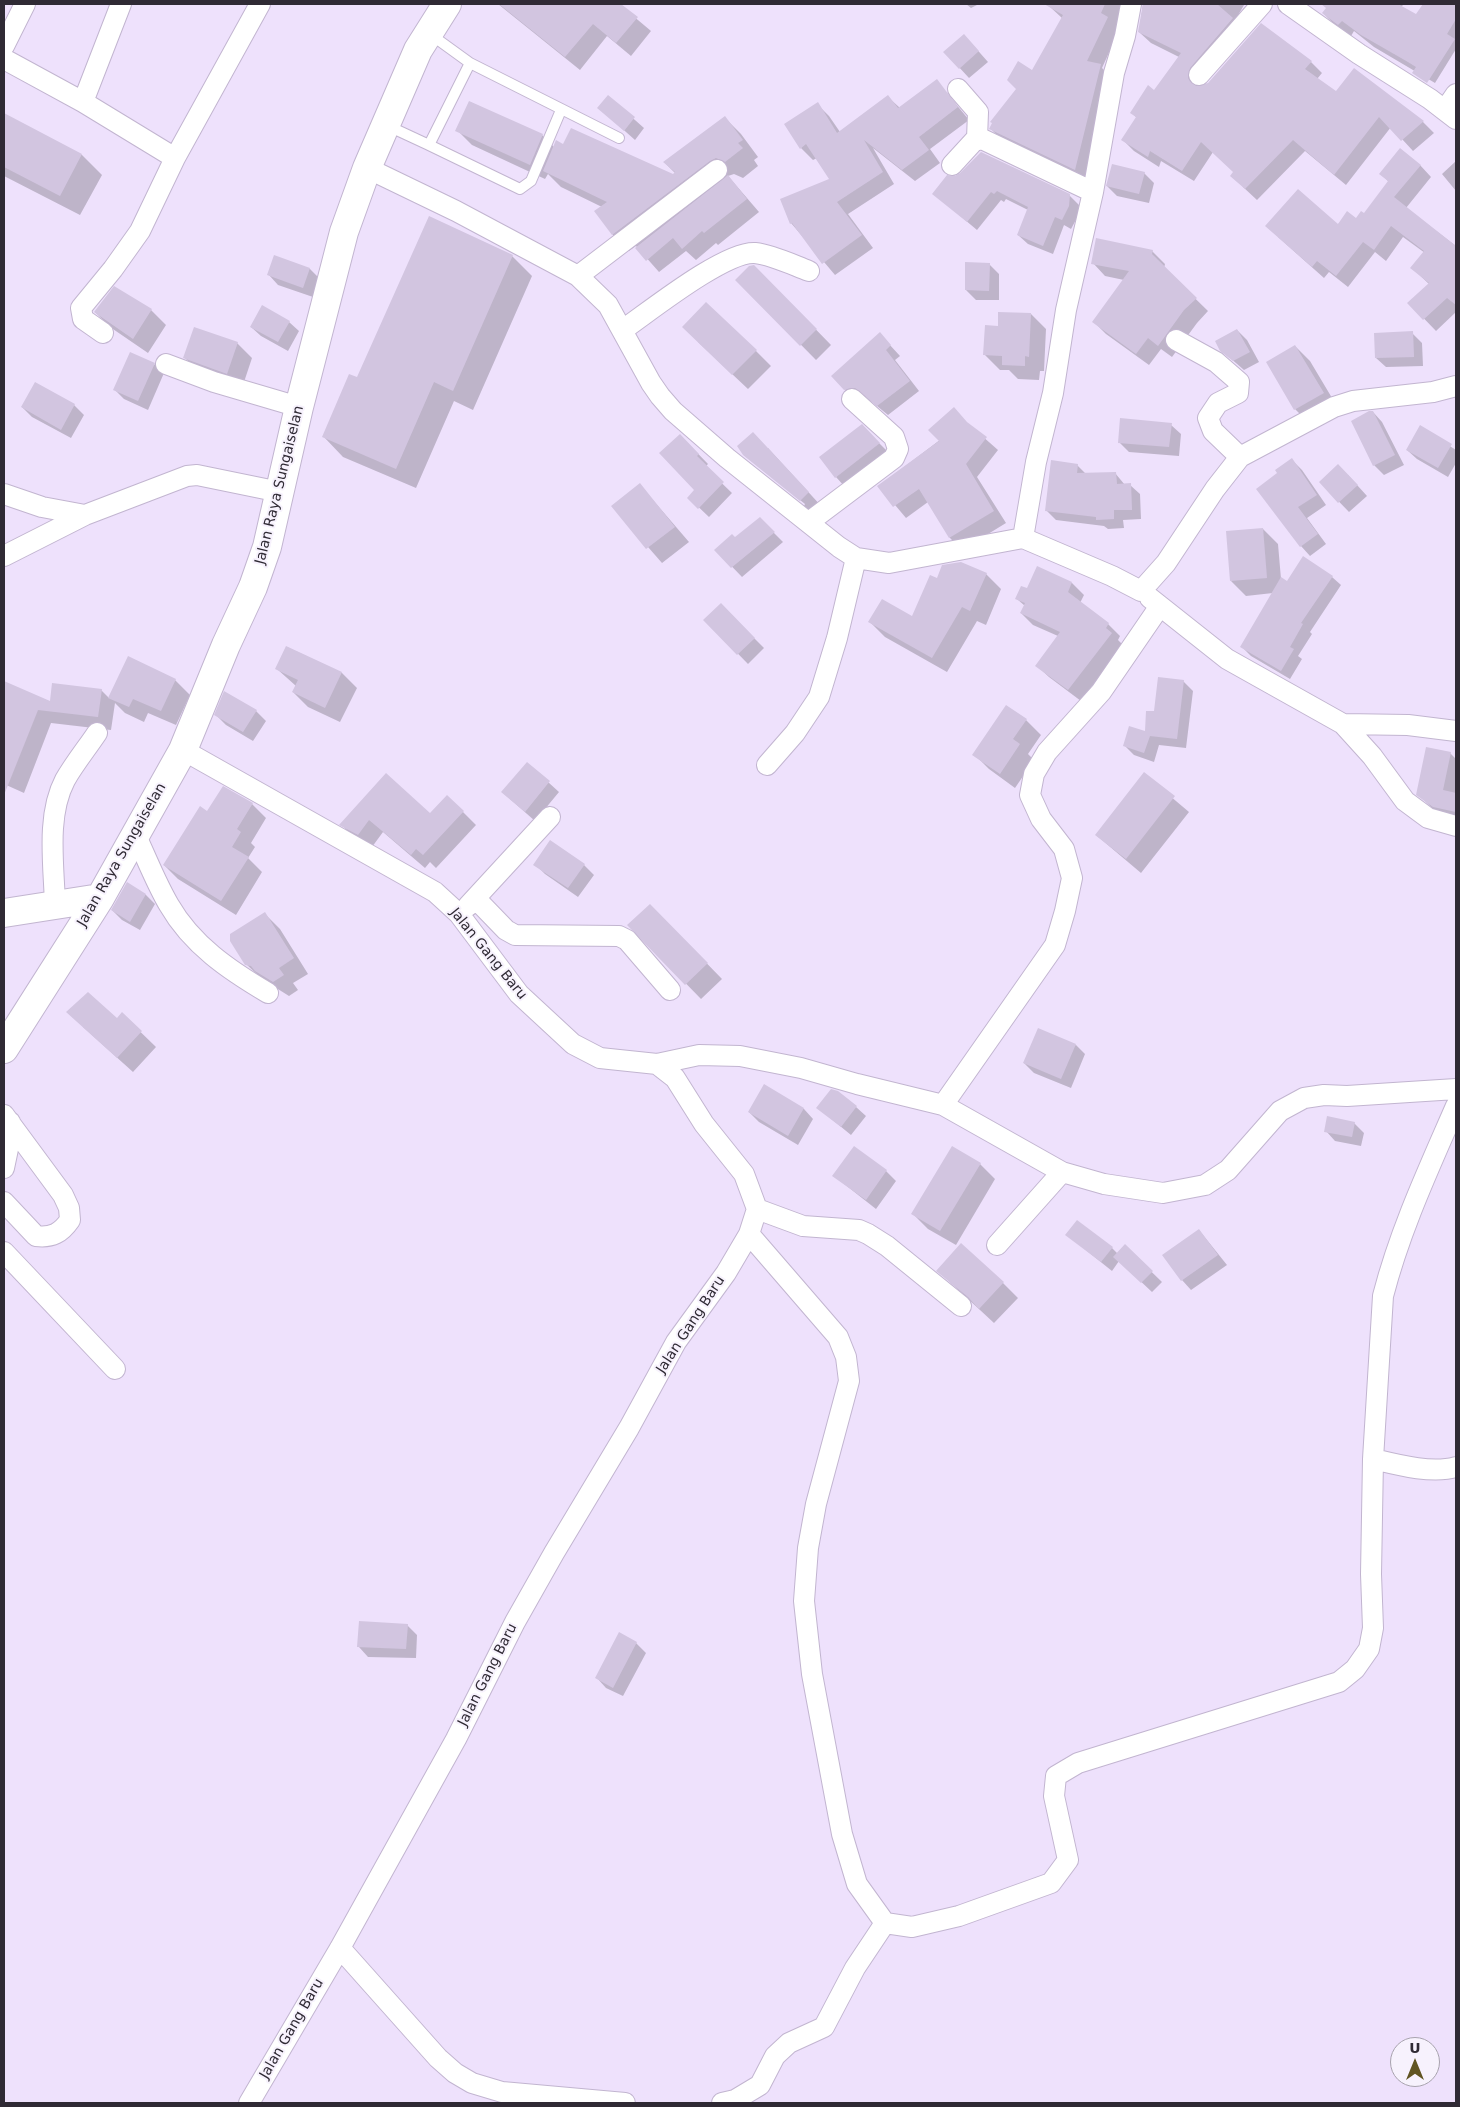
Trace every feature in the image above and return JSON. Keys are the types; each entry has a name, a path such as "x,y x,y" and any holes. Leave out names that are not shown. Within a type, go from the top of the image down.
{"main road":[{"name":"Jalan Raya Sungaiselan","path":"4,1049 100,898 183,750 226,645 253,587 267,547 299,407 344,232 385,125 418,50 447,4"},
{"path":"4,913 100,898"}],"street":[{"path":"4,46 25,4"},
{"path":"83,102 121,4"},
{"path":"103,334 83,319 81,308 133,243 175,158 260,4"},
{"path":"1023,538 1036,462 1053,393 1066,310 1093,192 1114,73 1126,36 1131,4"},
{"path":"1199,75 1262,4"},
{"path":"1288,4 1359,54 1453,108"},
{"path":"4,59 83,102 175,158"},
{"path":"952,165 977,139 978,112 958,89"},
{"path":"977,139 1093,192"},
{"path":"368,168 456,211 578,276 608,305 624,329 651,383 666,403 727,458 839,547 856,558 889,563 1023,538 1112,576 1141,591 1228,659 1343,724 1372,756 1405,801 1428,818 1456,826"},
{"path":"578,276 717,170"},
{"path":"624,329 682,288 740,254 755,253 809,271"},
{"path":"1176,340 1216,362 1239,382 1238,393 1218,403 1208,418 1213,430 1240,457"},
{"path":"166,364 214,382 299,407"},
{"path":"1141,591 1166,563 1215,489 1240,457 1334,407 1353,401 1433,392 1456,386"},
{"path":"809,522 894,458 896,454 897,443 894,437 852,399"},
{"path":"4,556 85,515 187,476 197,474 280,492"},
{"path":"4,494 42,507 85,515"},
{"path":"767,765 794,733 819,697 837,638 856,558"},
{"path":"943,1105 1055,944 1065,911 1072,878 1064,849 1041,819 1030,795 1034,774 1047,752 1101,692 1160,606"},
{"path":"1343,724 1408,725 1456,730"},
{"path":"55,905 54,827 58,800 64,781 97,733"},
{"name":"Jalan Gang Baru","path":"183,750 435,892 459,914 519,994 573,1044 600,1058 657,1064 699,1055 740,1056 801,1068 856,1084 943,1105 1062,1172 1104,1184 1163,1192 1205,1185 1228,1170 1280,1111 1304,1098 1324,1095 1347,1096 1456,1089"},
{"path":"459,914 476,899 550,817"},
{"path":"136,836 169,906 187,930 211,955 238,976 268,993"},
{"path":"476,899 506,930 515,935 619,936 627,940 670,990"},
{"path":"657,1064 675,1078 704,1124 744,1174 757,1209 803,1226 858,1230 868,1234 887,1246 961,1306"},
{"path":"749,1234 838,1337 846,1357 849,1381 816,1504 808,1548 804,1601 812,1674 842,1834 857,1884 885,1923 912,1927 949,1918 1051,1883 1068,1860 1054,1796 1056,1776 1078,1763 1339,1682 1355,1669 1369,1649 1373,1628 1371,1574 1373,1459 1383,1296 1411,1211 1456,1106"},
{"path":"4,1168 8,1149 7,1119"},
{"path":"4,1202 36,1236 54,1236 64,1230 70,1220 69,1208 63,1196 7,1119"},
{"path":"998,1245 1062,1172"},
{"name":"Jalan Gang Baru","path":"249,2103 340,1948 456,1739 515,1622 554,1553 629,1428 676,1342 726,1273 749,1234 757,1209"},
{"path":"4,1252 115,1369"},
{"path":"1373,1459 1405,1466 1444,1471 1456,1467"},
{"path":"722,2103 735,2100 760,2085 775,2056 789,2043 824,2027 855,1968 885,1923"},
{"path":"340,1948 438,2058 455,2073 472,2083 502,2092 625,2103"}],"lane":[{"path":"428,33 443,46 470,63 560,110 619,138"},
{"path":"429,145 470,63"},
{"path":"385,125 520,190 530,181 560,110"}],"building":[{"path":"499,4 621,4 638,17 616,43 593,24 565,57"},
{"path":"1044,4 1105,4 1101,13 1108,17 1087,61 1101,64 1075,170 989,129 992,123 990,122 1016,89 1007,80 1018,61 1032,70 1063,15"},
{"path":"1143,4 1217,4 1233,18 1190,68 1188,78 1196,86 1208,83 1261,23 1312,61 1305,69 1336,91 1354,68 1424,121 1401,141 1379,117 1334,175 1293,140 1245,189 1230,176 1233,172 1201,142 1182,171 1150,151 1148,157 1121,140 1136,117 1130,113 1148,85 1154,90 1181,53 1138,32"},
{"path":"1321,4 1398,4 1416,14 1423,4 1456,4 1456,19 1447,34 1455,39 1427,83 1412,73 1416,67 1361,35 1342,21 1338,25 1322,13 1326,8"},
{"path":"964,34 979,51 959,69 943,52"},
{"path":"937,79 958,107 919,137 929,150 902,170 864,140 883,172 837,202 862,235 822,264 792,223 790,224 780,199 829,179 806,144 800,149 784,124 818,102 837,133 888,95 898,108"},
{"path":"608,95 635,117 624,131 597,108"},
{"path":"469,101 543,134 530,165 455,131"},
{"path":"4,113 82,154 60,196 4,167"},
{"path":"725,116 743,140 738,143 743,148 725,162 716,158 710,161 612,235 594,211 607,202 543,171 556,140 563,144 571,128 673,174 675,172 663,162"},
{"path":"1400,148 1421,165 1394,197 1456,246 1456,305 1447,298 1423,320 1407,303 1429,283 1410,268 1424,251 1391,226 1374,250 1363,242 1336,276 1317,261 1312,267 1265,226 1298,189 1338,224 1347,211 1356,218 1361,211 1364,213 1388,181 1379,174"},
{"path":"981,152 1070,194 1069,206 1062,220 1055,217 1043,246 1017,235 1028,207 997,191 994,194 991,192 967,222 932,194 947,175 955,176 960,173"},
{"path":"1112,164 1145,172 1139,194 1106,186"},
{"path":"728,175 747,199 704,233 702,231 682,249 673,238 646,261 635,248"},
{"path":"429,216 513,255 453,391 434,382 396,469 322,437 349,374 357,377"},
{"path":"1096,238 1153,250 1152,254 1197,298 1184,310 1158,346 1148,338 1136,354 1092,322 1129,271 1091,264"},
{"path":"274,255 310,268 303,288 267,275"},
{"path":"965,262 990,263 989,291 965,290"},
{"path":"754,265 817,329 800,346 735,280 749,266"},
{"path":"114,286 152,309 133,339 94,312"},
{"path":"706,302 757,350 732,375 682,327"},
{"path":"262,305 290,321 278,342 250,327"},
{"path":"998,312 1031,313 1029,357 1025,356 1025,366 1002,365 1002,356 983,355 985,325 998,326"},
{"path":"194,327 238,342 227,374 183,358"},
{"path":"1237,329 1250,352 1233,361 1220,351 1215,341"},
{"path":"1413,331 1414,357 1375,358 1374,333"},
{"path":"880,332 891,345 886,350 910,381 877,406 855,388 844,390 831,376"},
{"path":"1295,345 1324,393 1294,410 1266,362"},
{"path":"130,352 155,363 138,401 113,390"},
{"path":"35,382 75,404 61,430 21,407"},
{"path":"954,407 967,422 987,437 966,464 994,511 949,538 919,489 893,507 877,486 939,441 928,430"},
{"path":"1369,411 1373,411 1395,455 1373,466 1351,421"},
{"path":"1120,418 1172,423 1169,447 1118,443"},
{"path":"862,424 880,443 835,478 819,457"},
{"path":"1420,425 1452,444 1438,468 1406,450"},
{"path":"753,432 809,492 800,501 743,455 737,446"},
{"path":"680,434 699,454 697,456 724,482 698,509 687,498 694,490 659,453"},
{"path":"1292,458 1317,495 1298,507 1318,534 1300,547 1256,489 1277,473 1275,470"},
{"path":"1051,460 1078,464 1077,473 1116,472 1117,484 1131,483 1132,510 1114,510 1114,519 1096,520 1096,517 1045,511"},
{"path":"1338,464 1358,485 1338,503 1319,482"},
{"path":"640,483 675,527 646,549 611,506"},
{"path":"760,517 775,532 731,568 714,550 732,534 735,537"},
{"path":"1263,528 1267,578 1230,581 1226,531"},
{"path":"1303,556 1333,576 1301,623 1303,624 1290,647 1294,649 1281,671 1240,647 1281,577 1287,581"},
{"path":"961,562 987,573 970,611 962,607 932,658 868,622 882,599 912,616 930,575 937,578 942,565"},
{"path":"1037,566 1072,582 1068,592 1109,623 1106,628 1112,633 1068,690 1035,666 1060,632 1020,613 1025,603 1015,599 1021,586 1027,588"},
{"path":"721,603 755,638 737,655 703,620"},
{"path":"286,646 342,672 325,708 292,692 298,680 275,669"},
{"path":"128,656 176,679 161,711 133,699 129,707 108,698"},
{"path":"1158,677 1184,680 1177,739 1150,736 1144,753 1123,746 1129,726 1145,731 1146,711 1154,711"},
{"path":"4,681 50,701 52,683 102,689 98,717 38,710 4,795"},
{"path":"224,691 257,710 243,732 214,715"},
{"path":"1006,705 1027,719 1013,739 1020,744 1000,774 972,755"},
{"path":"1426,747 1451,752 1443,790 1456,793 1456,812 1433,807 1416,795"},
{"path":"527,762 550,781 525,812 501,792"},
{"path":"1144,772 1175,796 1126,859 1095,835"},
{"path":"386,773 430,813 447,795 464,811 423,855 416,849 411,855 369,820 358,835 339,825"},
{"path":"223,786 253,803 237,829 241,832 232,847 249,857 221,901 163,865 200,806 207,811"},
{"path":"550,840 585,864 568,888 533,865"},
{"path":"127,882 146,894 130,922 111,910"},
{"path":"650,904 708,963 685,985 627,925"},
{"path":"265,912 294,958 279,968 284,975 273,982 255,971 251,966 245,965 230,941 230,934"},
{"path":"88,992 117,1018 122,1012 142,1031 117,1058 66,1012"},
{"path":"1038,1028 1076,1044 1061,1079 1023,1063"},
{"path":"764,1084 804,1108 788,1136 748,1112"},
{"path":"831,1089 838,1091 857,1106 841,1127 816,1108"},
{"path":"1327,1116 1355,1122 1352,1137 1324,1132"},
{"path":"854,1146 887,1170 866,1200 832,1176"},
{"path":"952,1146 981,1163 940,1231 911,1214"},
{"path":"1077,1220 1113,1247 1101,1262 1065,1235"},
{"path":"1199,1229 1218,1255 1181,1281 1162,1255"},
{"path":"961,1243 1004,1282 979,1309 968,1297 936,1271"},
{"path":"1125,1244 1153,1271 1141,1283 1113,1257"},
{"path":"359,1621 408,1624 406,1649 357,1647"},
{"path":"619,1632 637,1642 613,1688 595,1678"}]}
